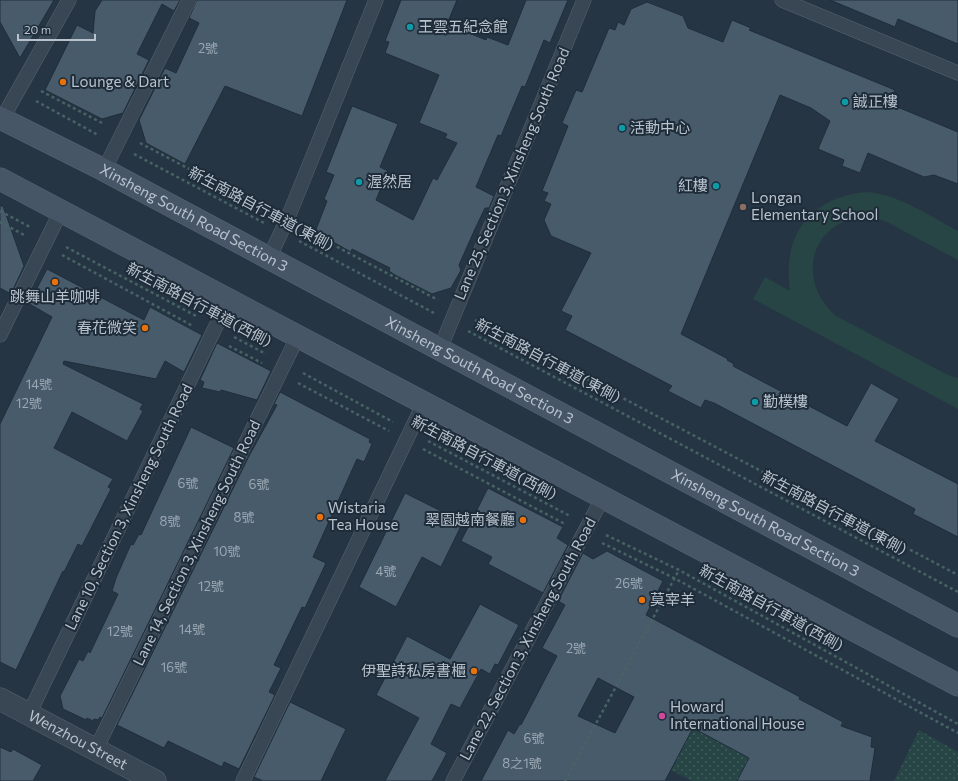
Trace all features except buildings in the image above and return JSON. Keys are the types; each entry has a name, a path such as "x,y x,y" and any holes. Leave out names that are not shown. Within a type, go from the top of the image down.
{"main road":[{"name":"Xinsheng South Road Section 3","path":"1,119 104,170 958,626"},
{"path":"0,179 958,685"}],"street":[{"name":"Wenzhou Street","path":"0,699 156,781"}],"lane":[{"path":"1,119 69,0"},
{"path":"104,170 189,0"},
{"path":"269,258 284,226 376,0"},
{"name":"Lane 25, Section 3, Xinsheng South Road","path":"440,349 584,0"},
{"path":"791,2 958,73"},
{"path":"0,335 62,211"},
{"name":"Lane 10, Section 3, Xinsheng South Road","path":"29,714 229,299"},
{"name":"Lane 14, Section 3, Xinsheng South Road","path":"96,749 298,336"},
{"path":"243,781 424,403"},
{"name":"Lane 22, Section 3, Xinsheng South Road","path":"453,781 603,497"}],"path":[{"path":"21,86 453,316 958,575"},
{"name":"新生南路自行車道(東側)","path":"21,86 453,316 958,592"},
{"name":"新生南路自行車道(西側)","path":"0,211 46,241 408,436 586,530 679,570 958,724"},
{"path":"0,222 46,241 586,530 958,733"},
{"path":"565,781 679,570"}],"green space":[{"path":"866,192 902,201 958,231 958,260 885,221 863,218 843,222 828,232 818,246 813,262 814,280 821,299 836,316 950,376 958,378 958,409 753,299 765,277 790,291 790,253 796,237 804,223 815,211 829,202 846,196"},
{"path":"693,728 757,762 737,781 692,781 671,770"},
{"path":"919,730 958,752 958,781 894,781"}],"place":[{"name":"王雲五紀念館","path":"410,27"},
{"name":"Lounge & Dart","path":"63,82"},
{"name":"誠正樓","path":"845,102"},
{"name":"活動中心","path":"622,128"},
{"name":"渥然居","path":"359,182"},
{"name":"紅樓","path":"716,186"},
{"name":"Longan Elementary School","path":"743,207"},
{"name":"跳舞山羊咖啡","path":"55,282"},
{"name":"春花微笑","path":"145,328"},
{"name":"勤樸樓","path":"755,402"},
{"name":"Wistaria Tea House","path":"320,517"},
{"name":"翠園越南餐廳","path":"523,520"},
{"name":"莫宰羊","path":"642,600"},
{"name":"伊聖詩私房書櫃","path":"474,671"},
{"name":"Howard International House","path":"662,716"}]}
